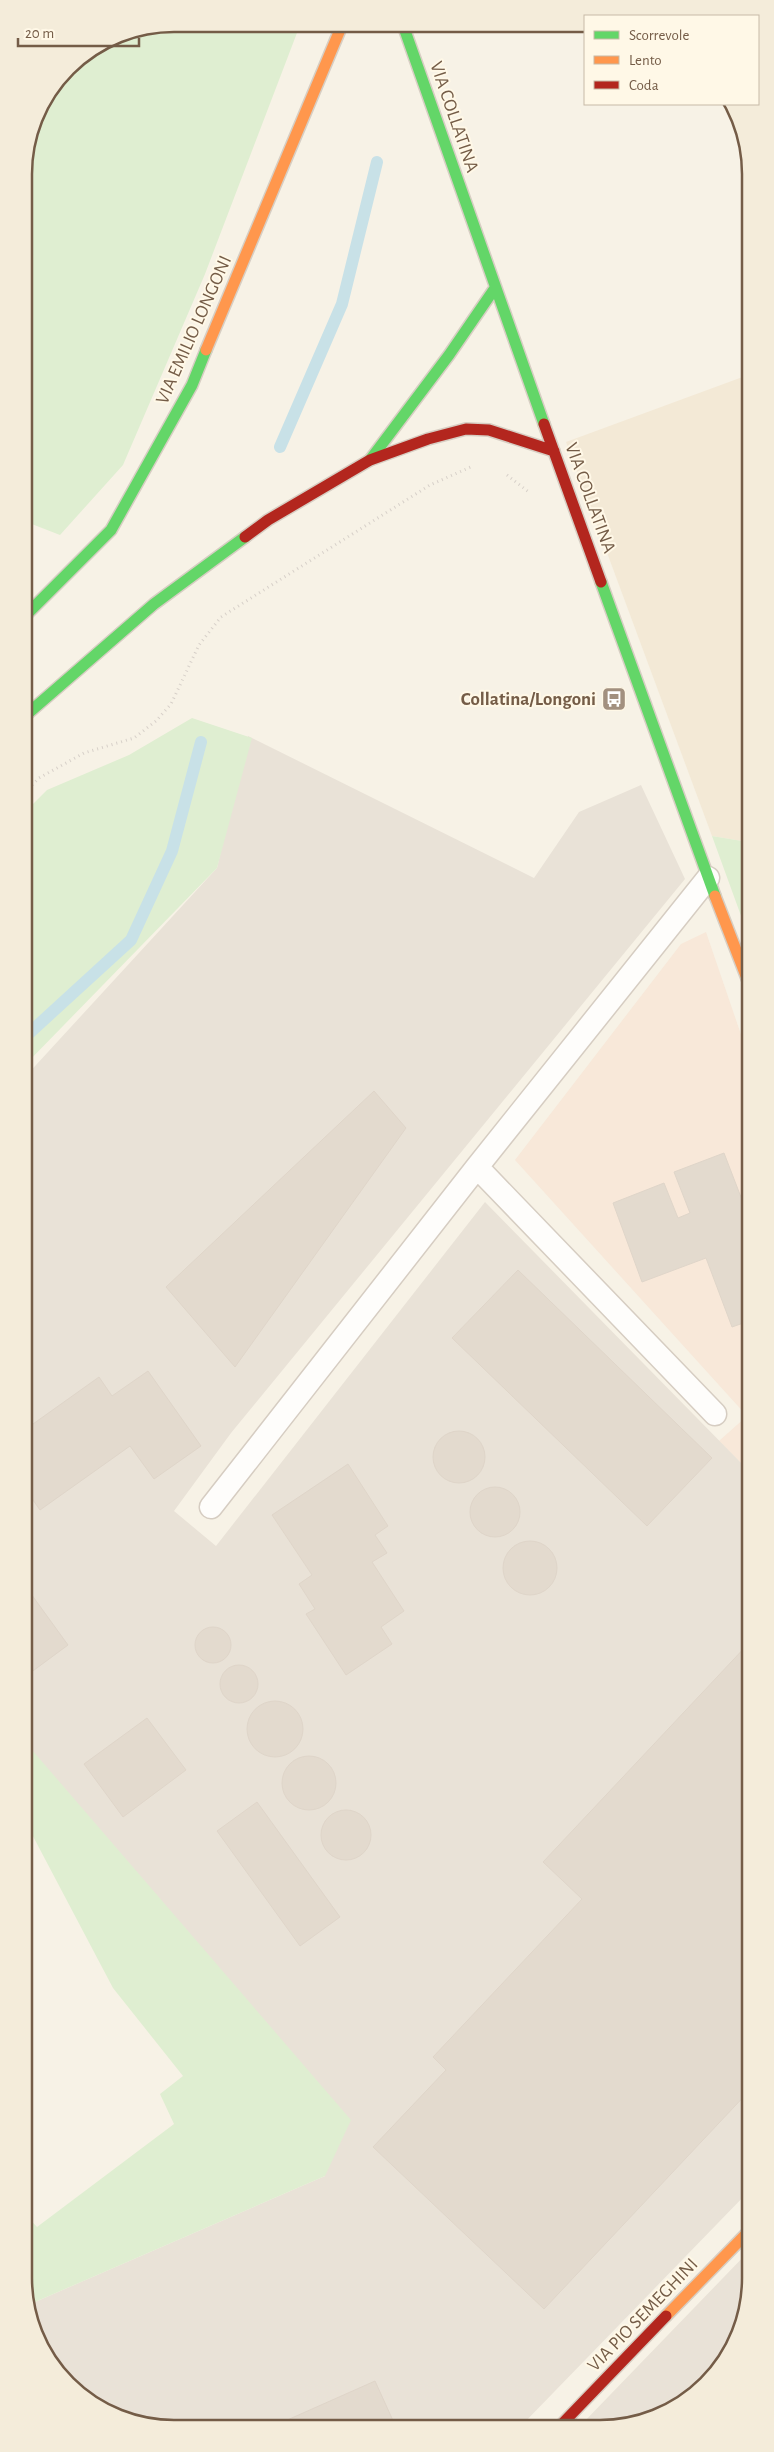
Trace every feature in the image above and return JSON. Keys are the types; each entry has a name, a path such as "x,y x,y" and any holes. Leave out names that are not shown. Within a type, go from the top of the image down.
{"street":[{"name":"VIA EMILIO LONGONI","path":"33,608 111,530 192,385 339,32"},
{"name":"VIA COLLATINA","path":"405,32 495,288 708,878 742,965"},
{"path":"370,460 449,355 495,288"},
{"path":"33,709 154,604 268,520 370,460 428,439 466,429 489,430 554,451"},
{"name":"VIA PIO SEMEGHINI","path":"566,2420 741,2239"}],"lane":[{"path":"211,1507 477,1167 708,878"},
{"path":"477,1167 715,1414"}],"path":[{"path":"33,784 39,778 84,753 134,738 156,721 171,704 198,645 221,617 430,485 475,465"},
{"path":"500,473 508,475 536,498 572,501"}],"shaded area":[{"path":"742,377 742,841 712,836 566,442"},
{"path":"248,736 534,878 579,812 641,785 685,879 231,1433 174,1511 216,1546 485,1202 741,1463 741,2199 527,2420 174,2420 147,2417 120,2409 103,2401 74,2378 51,2349 43,2332 35,2305 35,2302 325,2176 32,1752 33,1069 217,868"},
{"path":"706,932 742,1036 741,1410 515,1160 681,944"},
{"path":"741,1421 741,1463 719,1441"},
{"path":"741,2259 741,2287 737,2314 723,2349 706,2371 678,2396 654,2409 627,2417 586,2420"}],"green space":[{"path":"174,32 297,32 205,274 123,465 60,535 33,524 33,165 37,138 51,103 81,68 103,51 129,40 147,35"},
{"path":"192,718 252,738 217,868 33,1057 33,804 47,790 129,755"},
{"path":"712,836 742,841 742,918"},
{"path":"32,1750 351,2120 325,2176 35,2302 32,2278 32,2222 37,2227 174,2124 160,2094 183,2076 113,1988 32,1835"}],"building":[{"path":"374,1091 406,1128 235,1367 166,1287"},
{"path":"724,1153 742,1199 741,1324 732,1327 706,1258 642,1282 613,1203 664,1183 678,1218 690,1213 674,1172"},
{"path":"518,1270 712,1458 647,1526 452,1338"},
{"path":"148,1371 201,1446 154,1479 130,1446 40,1510 32,1499 32,1424 99,1377 112,1396"},
{"path":"459,1431 473,1435 481,1443 485,1457 481,1471 473,1479 459,1483 445,1479 437,1471 433,1457 437,1443 445,1435"},
{"path":"348,1464 388,1526 375,1535 387,1553 372,1562 404,1611 381,1627 392,1644 346,1675 306,1614 315,1609 299,1584 312,1575 272,1515"},
{"path":"490,1487 500,1487 513,1494 520,1507 520,1517 513,1530 500,1537 490,1537 481,1533 474,1526 470,1517 470,1507 474,1498 481,1491"},
{"path":"525,1541 535,1541 545,1545 553,1553 557,1568 553,1583 545,1591 535,1595 525,1595 515,1591 507,1583 503,1573 503,1563 507,1553 515,1545"},
{"path":"32,1596 68,1645 32,1671"},
{"path":"213,1627 220,1628 226,1632 230,1638 230,1652 226,1658 220,1662 213,1663 206,1662 200,1658 196,1652 195,1645 196,1638 200,1632 206,1628"},
{"path":"741,1651 741,2099 544,2309 373,2147 446,2070 433,2057 582,1899 543,1862"},
{"path":"239,1665 252,1671 258,1684 252,1697 239,1703 226,1697 220,1684 226,1671"},
{"path":"275,1701 286,1703 295,1709 301,1718 303,1729 301,1740 295,1749 286,1755 275,1757 264,1755 255,1749 249,1740 247,1729 249,1718 255,1709 264,1703"},
{"path":"147,1718 186,1770 123,1817 84,1764"},
{"path":"309,1756 319,1758 328,1764 334,1773 336,1783 334,1793 328,1802 319,1808 309,1810 299,1808 290,1802 284,1793 282,1783 284,1773 290,1764 299,1758"},
{"path":"257,1802 340,1917 300,1946 217,1831"},
{"path":"351,1810 364,1817 370,1825 370,1845 364,1853 356,1859 341,1860 328,1853 322,1845 321,1830 328,1817 336,1811"},
{"path":"375,2381 393,2420 287,2420"}],"waterway":[{"path":"280,447 342,304 377,162"},
{"path":"33,1030 131,940 172,851 201,742"}],"traffic: fast":[{"path":"405,32 544,424"},
{"path":"370,460 449,355 495,288"},
{"path":"33,608 111,530 192,385 206,350"},
{"path":"33,709 154,604 245,537"},
{"path":"601,582 715,896"}],"traffic: slow":[{"path":"206,350 339,32"},
{"path":"715,896 742,965"},
{"path":"666,2316 741,2239"}],"traffic: jam":[{"path":"544,424 601,582"},
{"path":"245,537 268,520 370,460 428,439 466,429 489,430 554,451"},
{"path":"566,2420 666,2316"}],"place":[{"name":"Collatina/Longoni","path":"614,699"}]}
